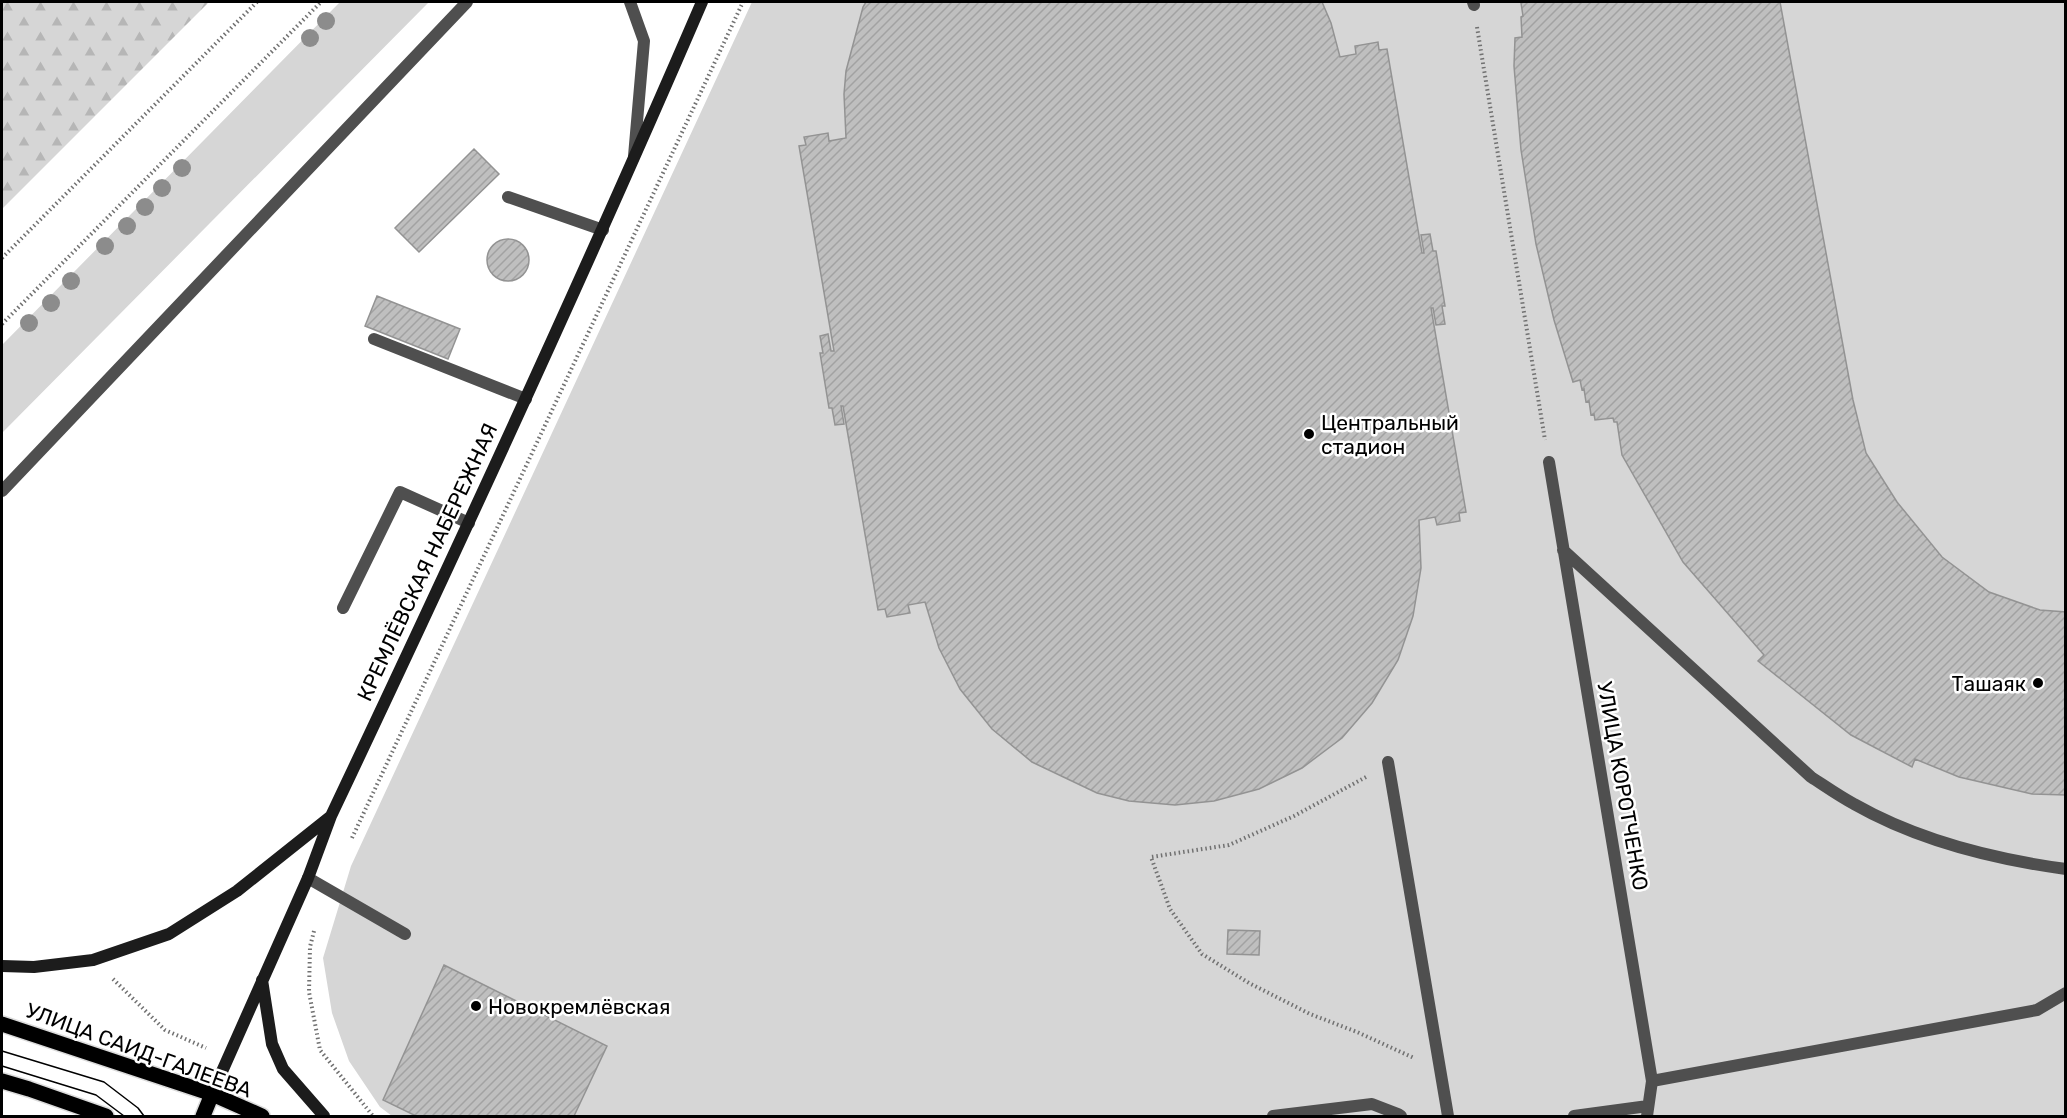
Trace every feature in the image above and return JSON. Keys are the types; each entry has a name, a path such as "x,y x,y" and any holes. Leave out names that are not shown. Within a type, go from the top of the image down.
{"main road":[{"name":"КРЕМЛЁВСКАЯ НАБЕРЕЖНАЯ","path":"691,26 695,2"},
{"name":"КРЕМЛЁВСКАЯ НАБЕРЕЖНАЯ","path":"203,1116 308,878 332,816 603,230 702,2"},
{"path":"2,966 34,967 93,960 169,934 237,891 332,816"},
{"path":"262,979 272,1044 283,1069 324,1116"},
{"name":"УЛИЦА САИД-ГАЛЕЕВА","path":"2,1024 212,1094 262,1116"},
{"path":"2,1082 106,1116"}],"street":[{"path":"2,491 467,2"},
{"path":"630,2 644,41 633,163"},
{"path":"508,197 603,230"},
{"path":"374,339 526,399"},
{"name":"УЛИЦА КОРОТЧЕНКО","path":"1549,462 1653,1081 1647,1111"},
{"path":"343,608 399,492 469,523"},
{"path":"1563,550 1811,777 1845,799 1897,826 1951,846 2002,859 2066,869"},
{"path":"1388,762 1448,1116"},
{"path":"308,878 405,934"},
{"path":"1653,1081 2037,1010 2066,993"},
{"path":"1273,1116 1372,1104 1401,1116"},
{"path":"1574,1116 1647,1111"}],"path":[{"path":"2,258 257,2"},
{"path":"2,324 321,2"},
{"path":"348,846 743,2"},
{"path":"1473,3 1549,462"},
{"path":"1388,762 1356,783 1294,816 1229,845 1150,856 1170,909 1202,954 1249,983 1310,1014 1357,1032 1410,1057 1439,1060"},
{"path":"327,890 320,907 310,947 309,992 320,1050 372,1116"},
{"path":"93,960 165,1030 228,1057"}],"green space":[{"path":"2,2 209,2 2,209"},
{"path":"340,2 429,2 2,433 2,345"},
{"name":"Центральный стадион","path":"752,2 2065,2 2065,1116 392,1116 380,1107 349,1061 332,1013 323,958 351,866"}],"building":[{"path":"866,2 1322,2 1331,23 1340,57 1356,54 1355,46 1378,42 1379,50 1387,49 1422,253 1424,253 1421,235 1430,234 1433,251 1436,251 1445,306 1442,306 1445,324 1436,325 1433,308 1431,308 1466,512 1459,513 1460,521 1437,525 1435,517 1419,520 1421,568 1413,616 1398,660 1372,703 1342,738 1302,768 1259,789 1214,801 1175,805 1129,801 1097,793 1032,762 992,729 960,689 939,648 925,602 908,605 910,613 887,617 885,609 878,610 843,406 841,406 844,424 835,425 832,408 829,408 820,353 823,353 820,336 828,334 831,351 834,351 799,146 806,145 804,137 828,133 829,141 846,138 844,94 846,71"},
{"path":"1780,2 1853,400 1866,453 1897,502 1942,557 1989,592 2040,610 2066,612 2066,795 2032,794 1959,777 1915,759 1912,767 1851,735 1758,661 1764,655 1683,562 1622,455 1617,422 1614,422 1613,418 1595,420 1594,414 1591,415 1589,401 1586,402 1580,380 1573,382 1554,320 1536,244 1521,150 1514,66 1515,38 1522,37 1521,3"},
{"path":"474,149 499,174 419,252 395,228"},
{"path":"508,239 523,245 529,260 523,275 508,281 493,275 487,260 493,245"},
{"path":"377,296 460,329 448,359 365,326"},
{"path":"1228,930 1260,931 1259,955 1227,954"},
{"name":"Новокремлёвская","path":"444,965 607,1046 574,1116 416,1116 383,1100"}],"tram line":[{"path":"2,1051 104,1082 138,1108 144,1116"},
{"path":"2,1066 96,1095 124,1116"}],"place":[{"name":"Центральный стадион","path":"1309,434"},
{"name":"Ташаяк","path":"2038,683"},
{"name":"Новокремлёвская","path":"476,1006"}]}
